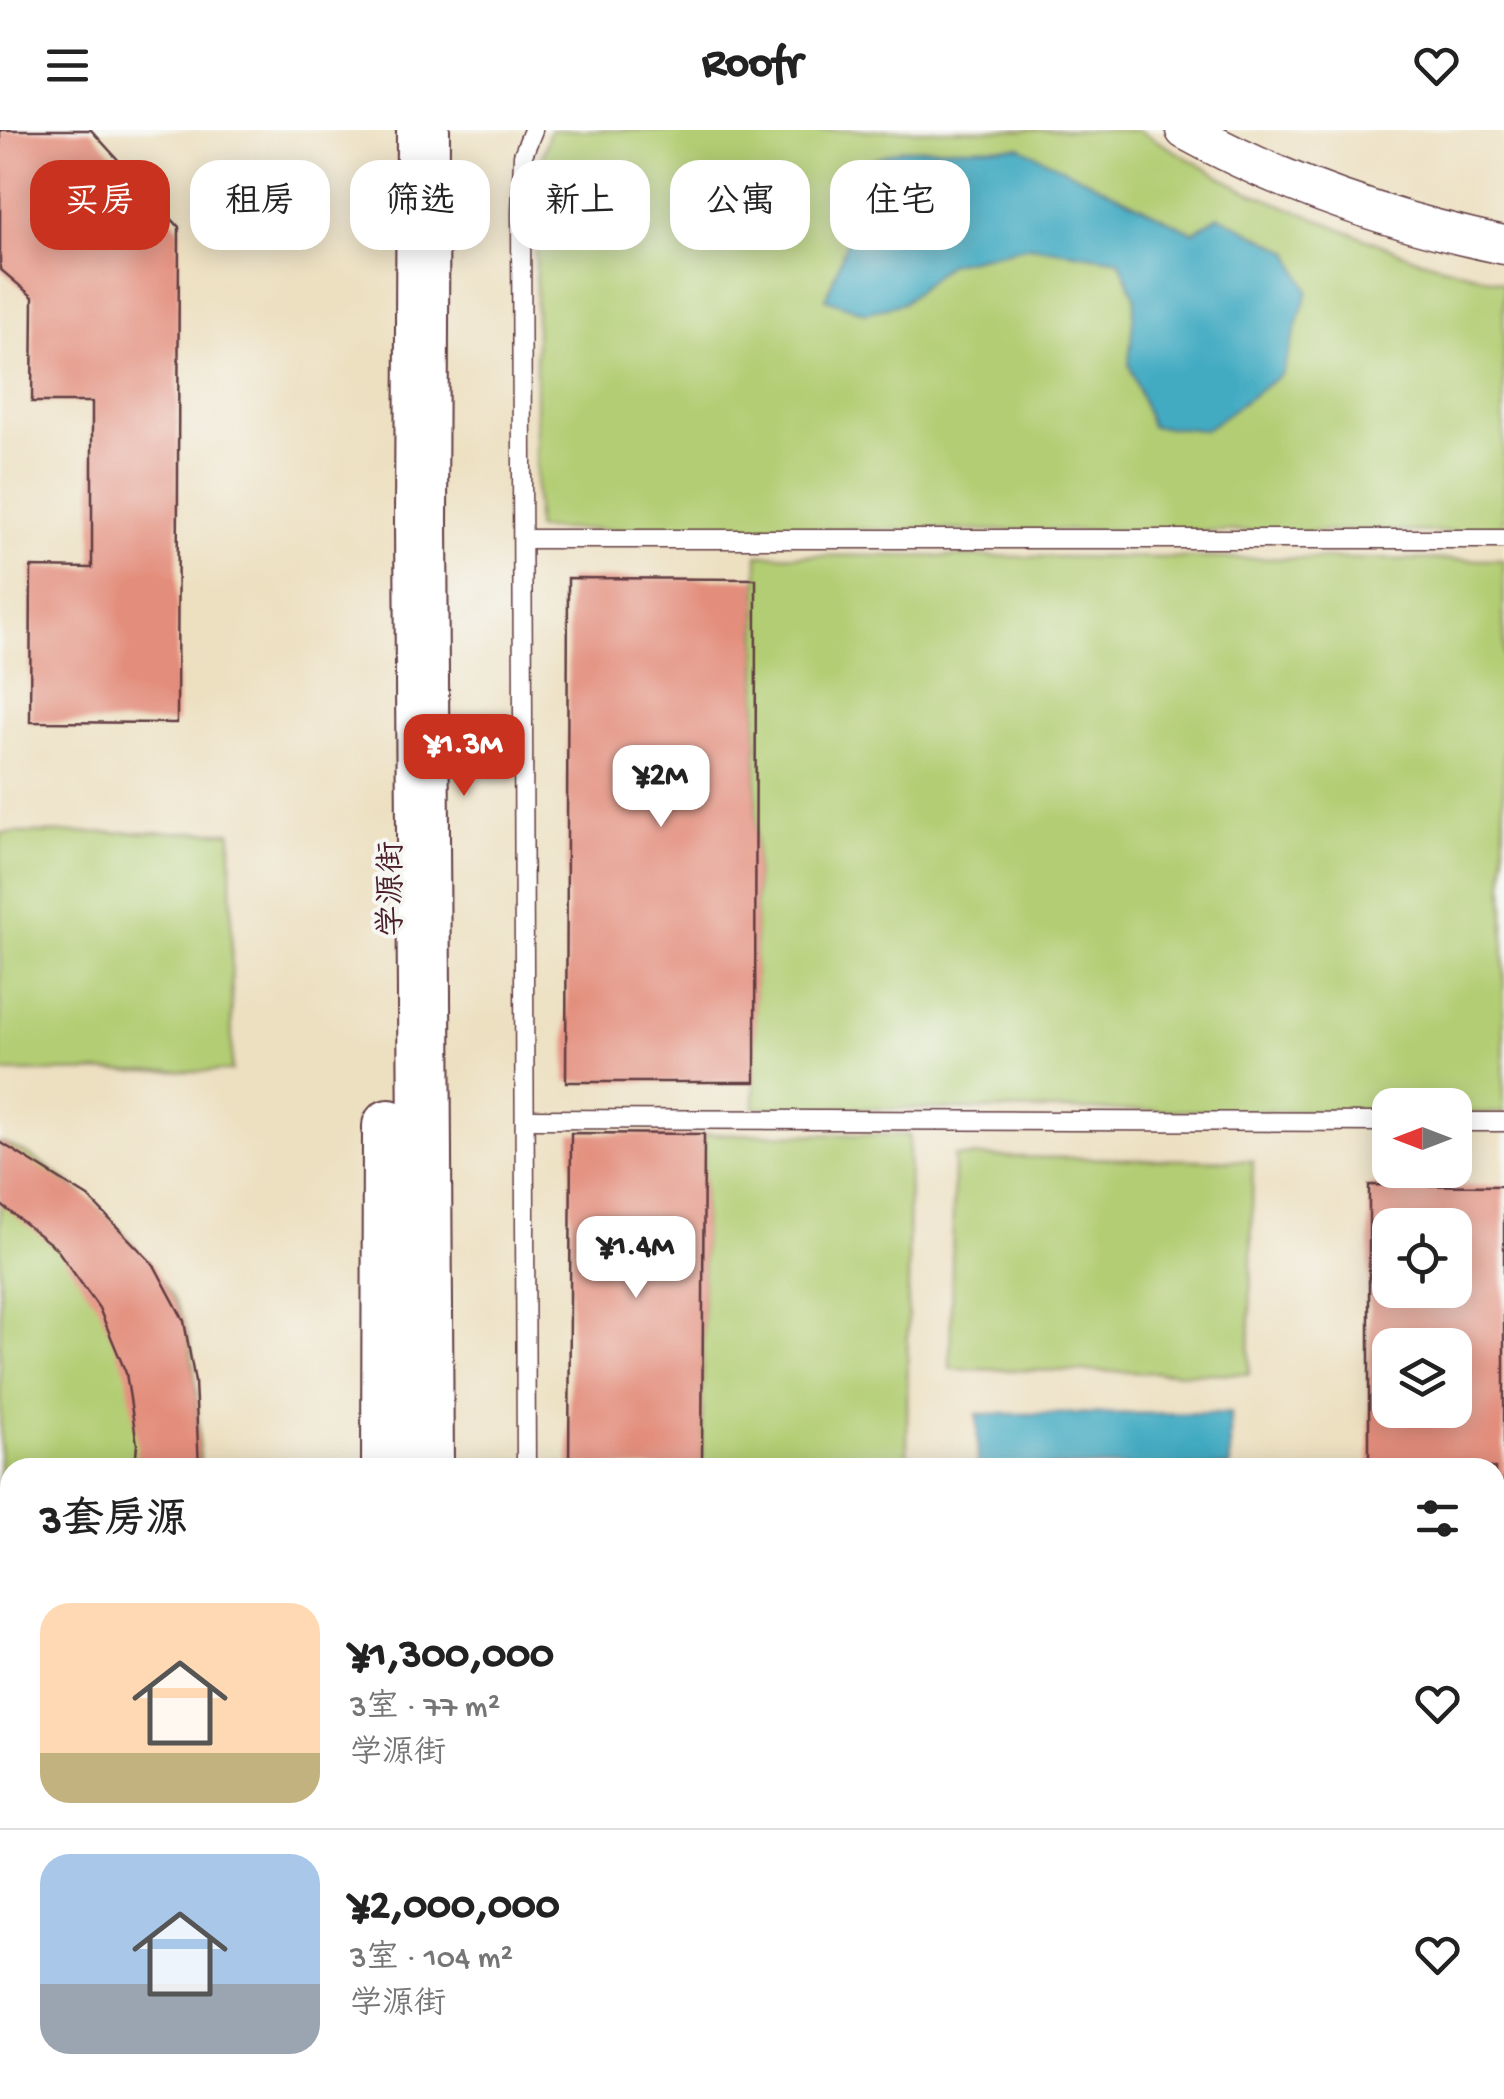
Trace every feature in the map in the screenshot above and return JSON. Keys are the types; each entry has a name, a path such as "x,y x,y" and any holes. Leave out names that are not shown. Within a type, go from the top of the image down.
{"main road":[{"name":"学源街","path":"388,1458 390,130"},
{"path":"423,130 421,541 427,1458"}],"street":[{"path":"1185,130 1248,165 1398,220 1504,245"}],"lane":[{"path":"526,1458 521,212 523,155 533,130"},
{"path":"523,539 1504,539"},
{"path":"525,1119 1372,1122"},
{"path":"1472,1122 1504,1122"}],"green space":[{"path":"550,130 1138,130 1242,189 1414,258 1504,283 1504,532 536,529 536,250 650,250 650,160 541,160"},
{"path":"758,555 1504,560 1504,1113 1472,1113 1472,1088 1372,1088 1372,1112 754,1108"},
{"path":"231,832 232,1071 0,1072 0,833"},
{"path":"704,1134 909,1135 907,1458 702,1458"},
{"path":"0,1142 52,1170 107,1217 155,1271 173,1298 192,1355 200,1458 0,1458"},
{"path":"954,1156 1253,1161 1249,1374 950,1369"}],"water":[{"path":"1020,147 1193,232 1219,216 1290,252 1308,291 1282,374 1205,430 1151,426 1129,364 1135,297 1119,260 1030,246 948,264 903,303 865,313 826,299 844,250 970,250 970,160 871,160 903,149"},
{"path":"1230,1413 1230,1458 978,1458 977,1414"}],"building":[{"path":"0,130 91,130 118,160 30,160 30,250 170,250 170,217 179,227 177,723 30,722 31,567 92,568 92,402 32,402 33,297 0,269"},
{"path":"568,578 756,579 755,1082 566,1082"},
{"path":"571,1133 704,1134 702,1458 569,1458"},
{"path":"0,1142 88,1197 154,1265 184,1321 195,1382 199,1458 136,1458 126,1373 99,1308 56,1248 0,1204"},
{"path":"1369,1185 1504,1186 1504,1458 1369,1458"}]}
